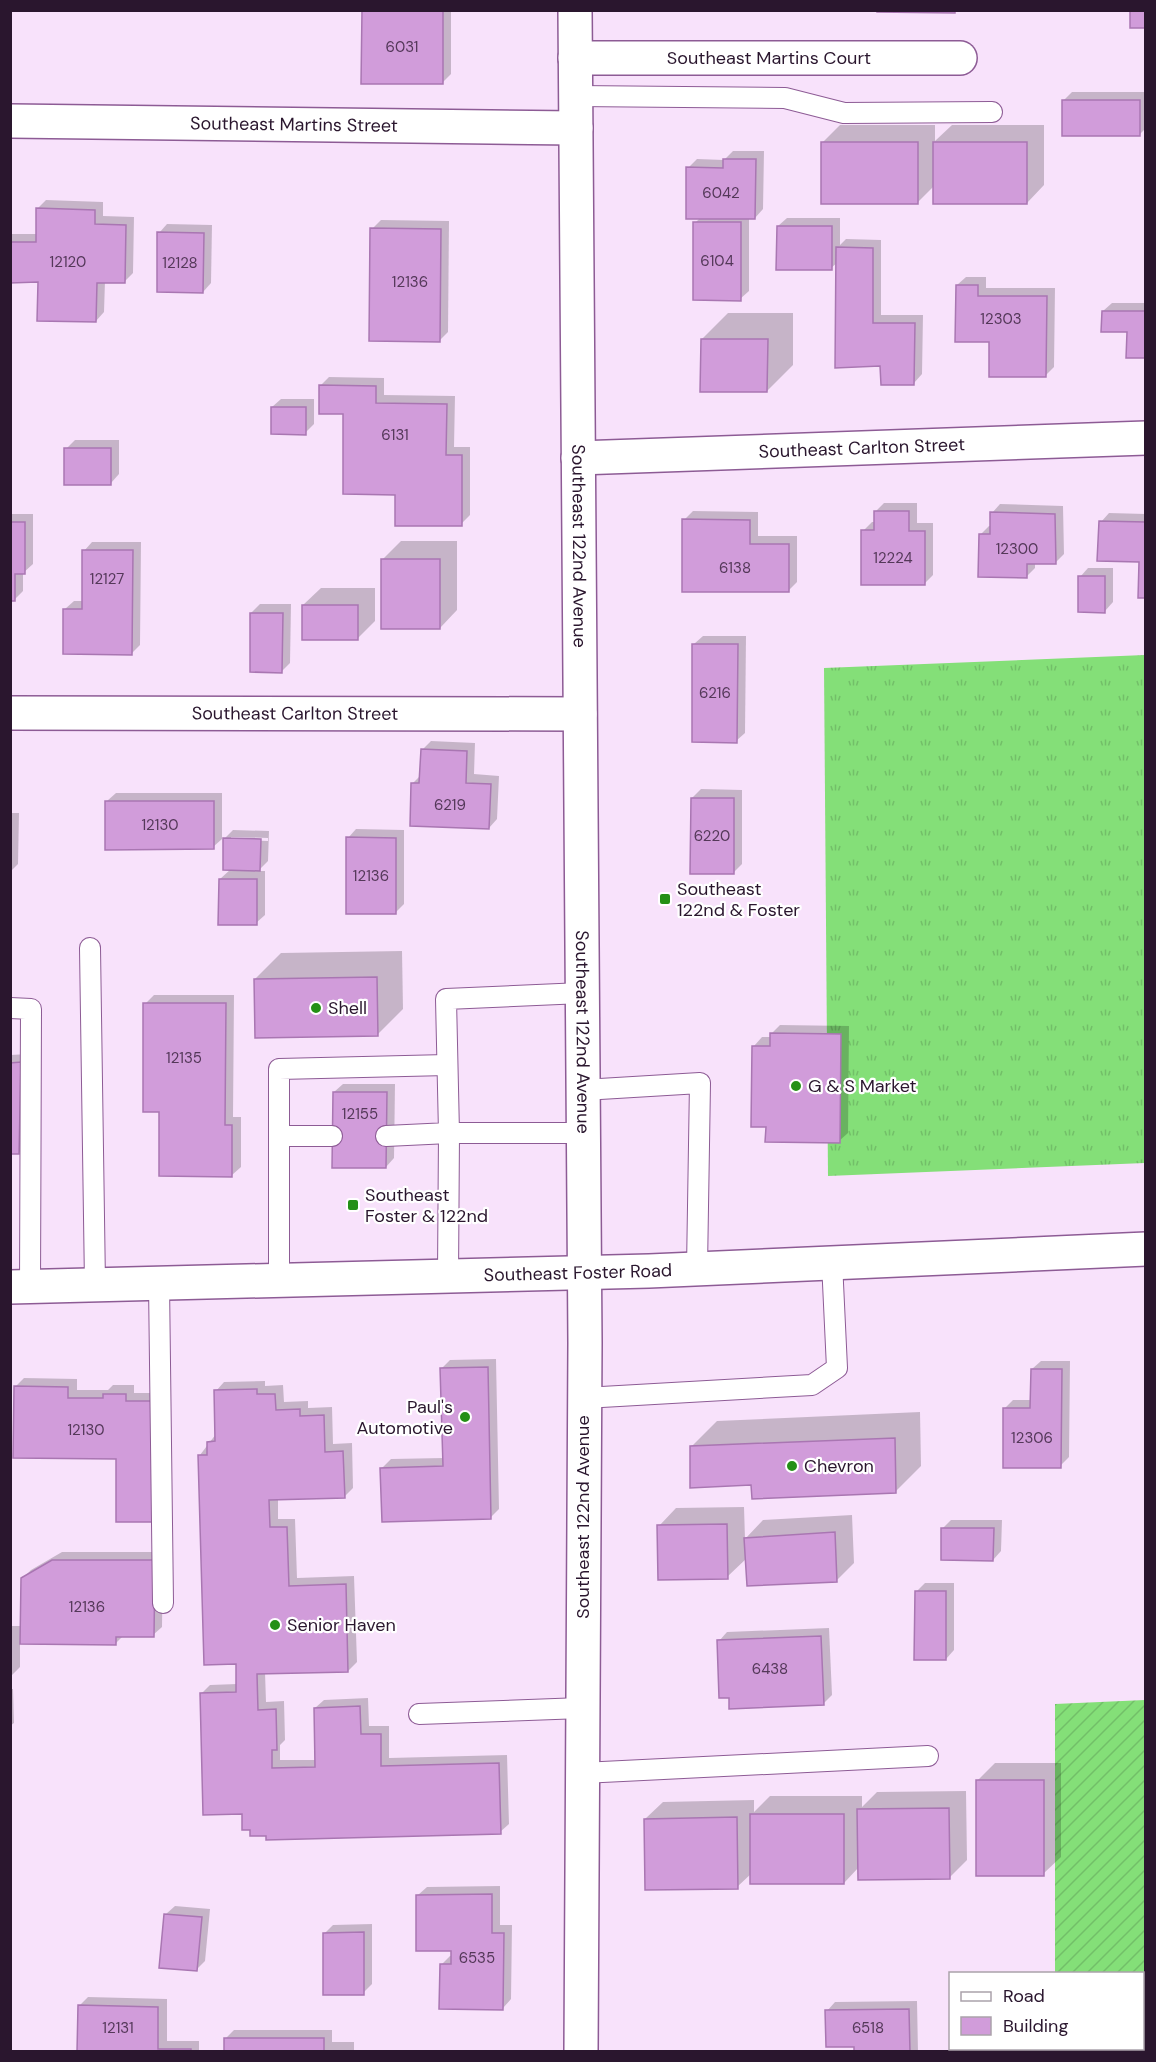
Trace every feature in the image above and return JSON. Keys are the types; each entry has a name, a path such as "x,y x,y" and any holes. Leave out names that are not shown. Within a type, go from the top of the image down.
{"street":[{"name":"Southeast 122nd Avenue","path":"575,10 584,1273 581,2052"},
{"name":"Southeast Martins Court","path":"575,58 960,58"},
{"name":"Southeast Martins Street","path":"10,121 576,112"},
{"name":"Southeast Carlton Street","path":"578,458 1146,438"},
{"name":"Southeast Carlton Street","path":"10,713 580,714"},
{"name":"Southeast Foster Road","path":"20,1287 584,1273 1146,1249"}],"lane":[{"path":"576,112 785,98 844,113 992,112"},
{"path":"90,948 95,1284"},
{"path":"448,1276 449,1133 446,999 582,993"},
{"path":"10,1008 32,1009 20,1287"},
{"path":"279,1280 279,1069 447,1065"},
{"path":"583,1090 700,1083 697,1268"},
{"path":"386,1136 449,1133 583,1133"},
{"path":"279,1136 332,1136"},
{"path":"584,1398 813,1385 837,1368 832,1262"},
{"path":"159,1283 163,1603"},
{"path":"419,1714 582,1708"},
{"path":"582,1773 928,1756"}],"green space":[{"path":"1145,655 1145,1163 828,1176 824,668"},
{"path":"1145,1700 1145,2051 1056,2051 1144,2050 1144,1972 1055,1972 1055,1704"}],"building":[{"path":"362,10 443,10 443,84 361,84"},
{"path":"877,10 955,10 955,13 877,12"},
{"path":"1130,10 1146,10 1146,28 1130,28"},
{"path":"1062,100 1140,100 1140,136 1062,136"},
{"path":"821,142 918,142 918,204 821,204"},
{"path":"933,142 1027,142 1027,204 933,204"},
{"path":"723,159 756,159 755,219 686,219 686,167 723,168"},
{"path":"36,208 95,210 95,224 126,225 125,283 97,283 96,322 37,321 38,282 10,283 10,242 36,242"},
{"path":"693,222 741,222 741,301 693,300"},
{"path":"777,226 832,226 832,270 776,270"},
{"path":"370,228 441,229 440,342 369,341"},
{"path":"157,232 204,233 203,293 157,292"},
{"path":"836,247 873,248 873,323 915,323 914,385 881,385 880,366 835,368"},
{"path":"956,285 978,285 978,296 1047,296 1046,377 989,377 989,342 955,342"},
{"path":"1102,311 1146,311 1146,358 1126,358 1127,332 1101,332"},
{"path":"701,339 768,339 767,392 700,392"},
{"path":"319,385 376,386 376,403 447,404 446,455 462,455 462,526 395,526 395,495 343,494 343,414 319,414"},
{"path":"271,407 306,407 306,435 271,434"},
{"path":"64,448 111,448 111,485 64,485"},
{"path":"874,511 909,511 909,531 925,531 925,585 861,585 861,530 874,530"},
{"path":"990,512 1055,514 1056,564 1027,564 1027,578 978,577 979,534 990,534"},
{"path":"682,519 750,520 750,544 789,544 789,592 682,592"},
{"path":"1099,521 1146,522 1146,598 1138,598 1139,562 1097,561"},
{"path":"10,522 25,522 25,574 15,574 15,601 10,601"},
{"path":"82,550 133,550 132,655 63,654 63,609 82,609"},
{"path":"381,559 440,559 440,629 381,629"},
{"path":"1078,576 1105,576 1105,613 1078,612"},
{"path":"302,605 358,605 358,640 302,640"},
{"path":"250,613 283,613 282,673 250,672"},
{"path":"692,644 738,644 737,743 692,742"},
{"path":"421,749 467,751 466,783 491,784 489,829 410,826 411,783 419,783"},
{"path":"691,798 734,798 734,874 690,874"},
{"path":"105,801 214,801 214,849 105,850"},
{"path":"346,837 396,838 396,914 346,914"},
{"path":"223,838 261,839 260,871 223,870"},
{"path":"219,879 257,879 257,925 218,925"},
{"name":"Shell","path":"377,977 378,1036 255,1038 254,979"},
{"path":"143,1003 226,1003 225,1125 232,1125 232,1177 159,1176 159,1112 143,1112"},
{"name":"G & S Market","path":"770,1033 841,1034 840,1143 765,1142 766,1127 751,1127 752,1046 770,1046"},
{"path":"21,1062 19,1154 10,1154 10,1063"},
{"path":"333,1092 387,1092 386,1168 332,1168"},
{"name":"Paul's Automotive","path":"488,1367 491,1519 382,1522 380,1468 443,1466 440,1368"},
{"path":"1031,1369 1062,1369 1061,1468 1003,1468 1003,1408 1030,1408"},
{"path":"14,1386 68,1387 68,1398 103,1398 103,1394 126,1394 126,1401 159,1401 158,1522 116,1522 116,1459 13,1458"},
{"name":"Senior Haven","path":"257,1389 257,1394 275,1394 276,1410 300,1409 300,1416 324,1415 325,1452 343,1451 345,1498 269,1500 270,1527 287,1527 289,1586 346,1584 348,1672 257,1674 258,1710 276,1709 277,1750 272,1750 272,1768 315,1767 314,1708 360,1706 361,1734 381,1734 381,1766 499,1763 501,1834 266,1840 266,1836 250,1836 250,1830 242,1830 242,1814 203,1815 200,1693 236,1692 236,1664 204,1665 198,1455 207,1455 207,1442 215,1441 214,1390"},
{"name":"Chevron","path":"895,1438 896,1493 752,1499 751,1485 690,1488 690,1446"},
{"path":"727,1524 728,1579 658,1580 657,1525"},
{"path":"941,1528 994,1528 993,1561 941,1560"},
{"path":"835,1532 837,1582 747,1586 744,1538"},
{"path":"52,1560 155,1560 154,1637 116,1637 116,1645 20,1644 21,1578"},
{"path":"915,1591 946,1591 946,1660 914,1660"},
{"path":"821,1636 824,1705 729,1709 729,1698 719,1698 717,1640"},
{"path":"976,1780 1044,1780 1044,1876 976,1876"},
{"path":"949,1808 950,1879 858,1880 857,1809"},
{"path":"750,1814 844,1814 844,1884 750,1884"},
{"path":"737,1817 738,1889 645,1890 644,1819"},
{"path":"492,1894 492,1933 504,1933 503,2010 439,2009 440,1964 451,1964 451,1951 416,1951 416,1895"},
{"path":"164,1914 202,1917 197,1971 159,1968"},
{"path":"364,1932 364,1995 323,1995 323,1933"},
{"path":"78,2005 158,2007 158,2049 191,2049 191,2052 77,2052"},
{"path":"909,2009 910,2052 854,2052 854,2047 826,2047 825,2010"},
{"path":"224,2038 324,2038 324,2051 346,2052 224,2052"}],"place":[{"name":"Southeast 122nd & Foster","path":"665,899"},
{"name":"Shell","path":"316,1008"},
{"name":"G & S Market","path":"796,1086"},
{"name":"Southeast Foster & 122nd","path":"353,1205"},
{"name":"Paul's Automotive","path":"465,1417"},
{"name":"Chevron","path":"792,1466"},
{"name":"Senior Haven","path":"275,1625"}]}
